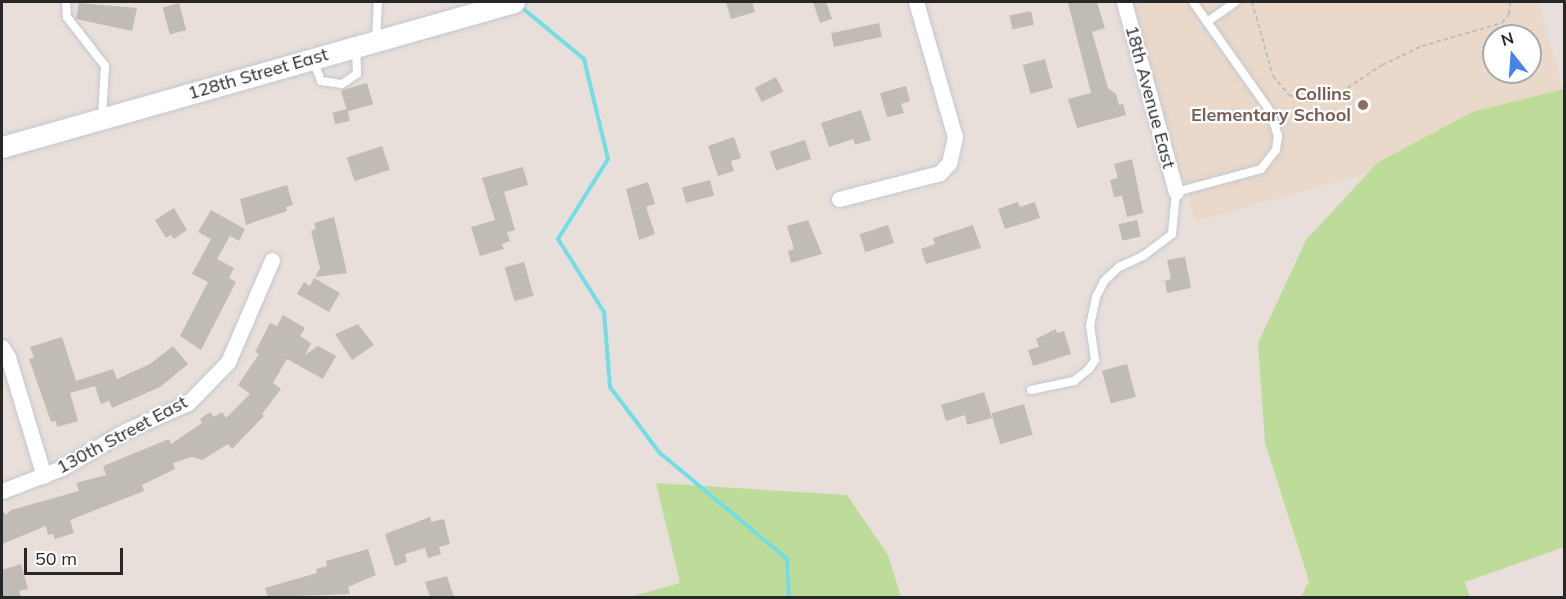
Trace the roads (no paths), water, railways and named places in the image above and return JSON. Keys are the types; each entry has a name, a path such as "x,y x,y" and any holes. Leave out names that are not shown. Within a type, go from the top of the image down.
{"street":[{"name":"128th Street East","path":"2,147 514,2"},
{"path":"839,199 940,173 949,163 956,137 916,2"},
{"name":"18th Avenue East","path":"1124,2 1176,192"},
{"name":"130th Street East","path":"2,491 44,476 125,432 178,409 215,378 237,343 272,260"},
{"path":"2,347 8,357 44,476"}],"lane":[{"path":"66,2 67,17 105,66 100,98 102,118"},
{"path":"376,40 378,2"},
{"path":"1031,390 1074,381 1089,369 1095,360 1090,326 1096,297 1104,281 1119,267 1143,256 1172,234 1176,192 1261,169 1276,150 1276,122 1193,2"},
{"path":"1207,22 1236,2"},
{"path":"312,58 321,81 342,84 357,74 360,64 355,46"}],"waterway":[{"path":"520,6 584,59 608,159 558,239 604,312 610,387 660,453 787,559 789,598"}],"place":[{"name":"Collins Elementary School","path":"1363,105"}]}
